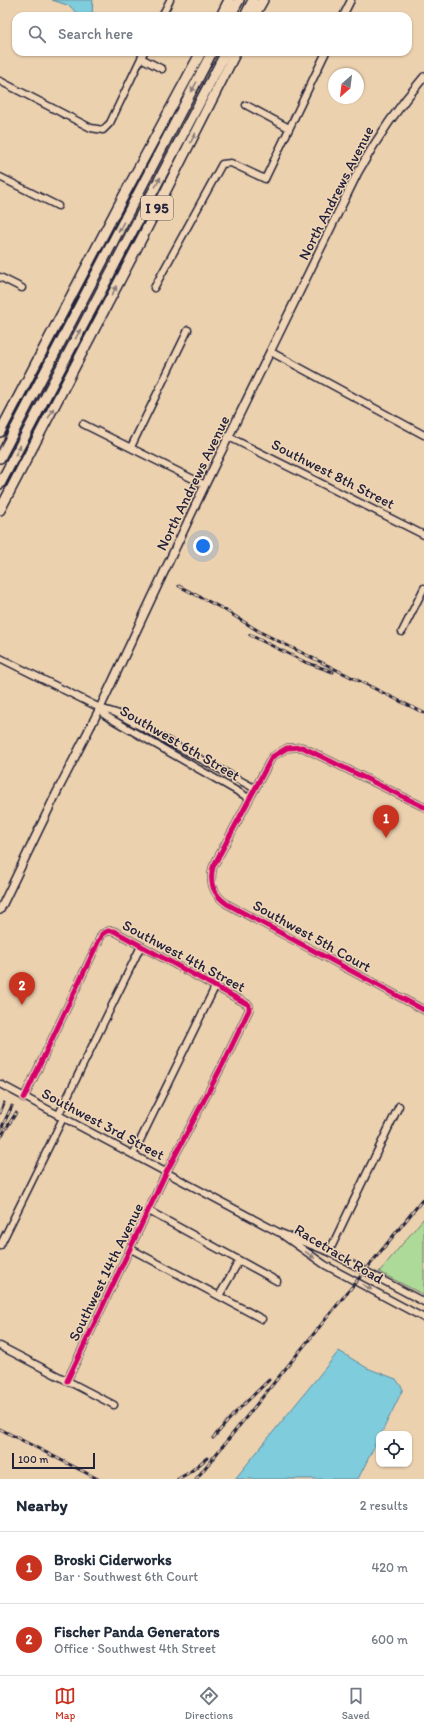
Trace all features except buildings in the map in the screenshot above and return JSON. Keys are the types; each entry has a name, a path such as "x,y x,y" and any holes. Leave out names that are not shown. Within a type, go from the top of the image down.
{"highway":[{"path":"222,12 229,0"},
{"path":"232,12 239,0"},
{"path":"247,12 253,0"},
{"path":"256,12 263,0"},
{"name":"I 95","path":"0,432 199,56"},
{"path":"0,458 210,56"},
{"path":"0,484 224,56"},
{"name":"I 95","path":"0,510 149,225 234,56"},
{"path":"17,425 41,353"}],"main road":[{"name":"North Andrews Avenue","path":"0,910 57,792 100,708 205,485 358,172 377,139 405,99 424,77"}],"street":[{"path":"164,12 170,0"},
{"path":"345,12 351,0"},
{"path":"154,288 222,164 231,163 265,179 324,56"},
{"path":"0,82 91,128 103,130 110,123 141,58 162,69"},
{"path":"246,105 289,128"},
{"path":"0,177 58,206"},
{"path":"0,277 22,288"},
{"path":"131,447 188,330"},
{"path":"271,352 424,435"},
{"path":"83,424 205,485"},
{"name":"Southwest 8th Street","path":"229,437 424,535"},
{"path":"402,632 424,588"},
{"name":"Southwest 6th Street","path":"0,658 100,708 116,713 254,788"},
{"name":"Southwest 6th Street","path":"100,708 106,716 249,798"},
{"path":"249,798 272,757 287,748 302,747 424,807"},
{"name":"Southwest 5th Court","path":"249,798 212,867 212,886 220,899 424,1010"},
{"name":"Southwest 4th Street","path":"24,1098 102,934 108,931 114,931 216,985 249,1005 249,1010 226,1058 166,1173"},
{"path":"0,1246 141,946"},
{"path":"133,1155 216,985"},
{"name":"Southwest 3rd Street","path":"0,1084 278,1232"},
{"path":"329,1252 399,1106"},
{"name":"Southwest 14th Avenue","path":"67,1381 166,1173"},
{"path":"149,1211 277,1281"},
{"name":"Racetrack Road","path":"278,1232 329,1252 424,1302"},
{"name":"Racetrack Road","path":"278,1232 325,1265 424,1318"},
{"path":"131,1249 262,1319"},
{"path":"219,1296 239,1261"},
{"path":"0,1346 114,1405"}],"green space":[{"path":"424,1218 424,1295 379,1272"}],"water":[{"path":"52,0 93,0 92,12 75,12 70,6"},
{"path":"339,1351 367,1368 396,1379 403,1389 382,1431 376,1431 376,1443 358,1479 235,1479"}],"railway":[{"path":"179,586 225,610 260,632 424,713"},
{"path":"250,635 305,662 333,672"},
{"path":"0,1113 4,1103"},
{"path":"0,1131 12,1106"},
{"path":"0,1138 16,1113"},
{"path":"196,1479 424,1198"},
{"path":"213,1438 234,1414 269,1380"},
{"path":"0,1429 98,1479"},
{"path":"178,1479 190,1472 207,1458"}],"cycle path":[{"path":"424,807 302,747 287,748 272,757 213,867 212,873 213,888 218,896 227,904 424,1010"},
{"path":"24,1098 102,934 108,931 114,931 249,1005 249,1010 226,1058 166,1173 67,1381"}],"place":[{"name":"Broski Ciderworks","path":"386,838"},
{"name":"Fischer Panda Generators","path":"22,1005"}]}
